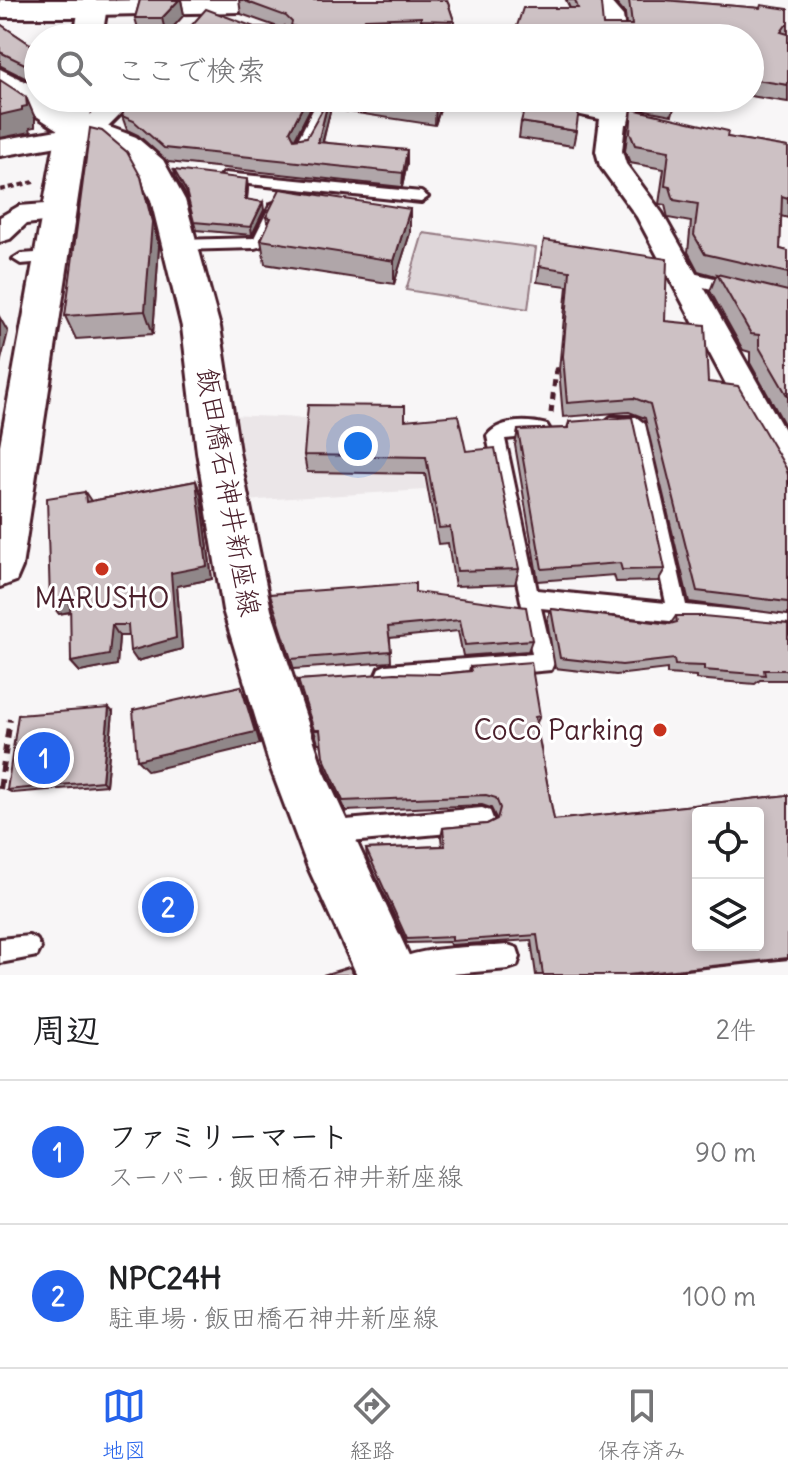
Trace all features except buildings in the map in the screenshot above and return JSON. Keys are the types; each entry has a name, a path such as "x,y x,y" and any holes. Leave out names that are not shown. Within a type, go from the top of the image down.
{"main road":[{"path":"8,6 93,4"},
{"name":"飯田橋石神井新座線","path":"5,86 24,95"},
{"name":"飯田橋石神井新座線","path":"74,120 124,145 159,169 201,327 218,452 247,610 277,683 297,769 327,845 391,975"}],"street":[{"path":"596,0 612,16 613,24"},
{"path":"210,3 218,17 238,24"},
{"path":"191,24 210,3"},
{"path":"90,24 93,4 307,3"},
{"path":"0,148 74,120 96,124 109,112"},
{"path":"614,112 609,151 613,166 648,213 788,468"},
{"path":"630,112 656,122"},
{"path":"0,567 36,258 59,212 74,120"},
{"path":"0,232 19,215 59,212"}],"lane":[{"path":"301,147 318,112"},
{"path":"211,176 314,182 421,197"},
{"path":"180,245 255,243 260,241 276,207"},
{"path":"684,277 758,294"},
{"path":"588,427 636,424 678,614"},
{"path":"361,677 544,663 496,436 505,430 556,430"},
{"path":"529,598 788,624"},
{"path":"327,845 346,831 482,819"},
{"path":"0,951 29,948"},
{"path":"391,975 406,966 508,957"}],"path":[{"path":"0,190 40,181"},
{"path":"556,430 556,370 576,369"},
{"path":"0,789 10,719"}],"shaded area":[{"path":"423,233 536,248 528,309 406,290"},
{"path":"228,415 413,422 426,490 242,501"}],"place":[{"name":"MARUSHO","path":"102,569"},
{"name":"CoCo Parking","path":"660,730"},
{"name":"ファミリーマート","path":"44,758"},
{"name":"NPC24H","path":"168,907"}]}
